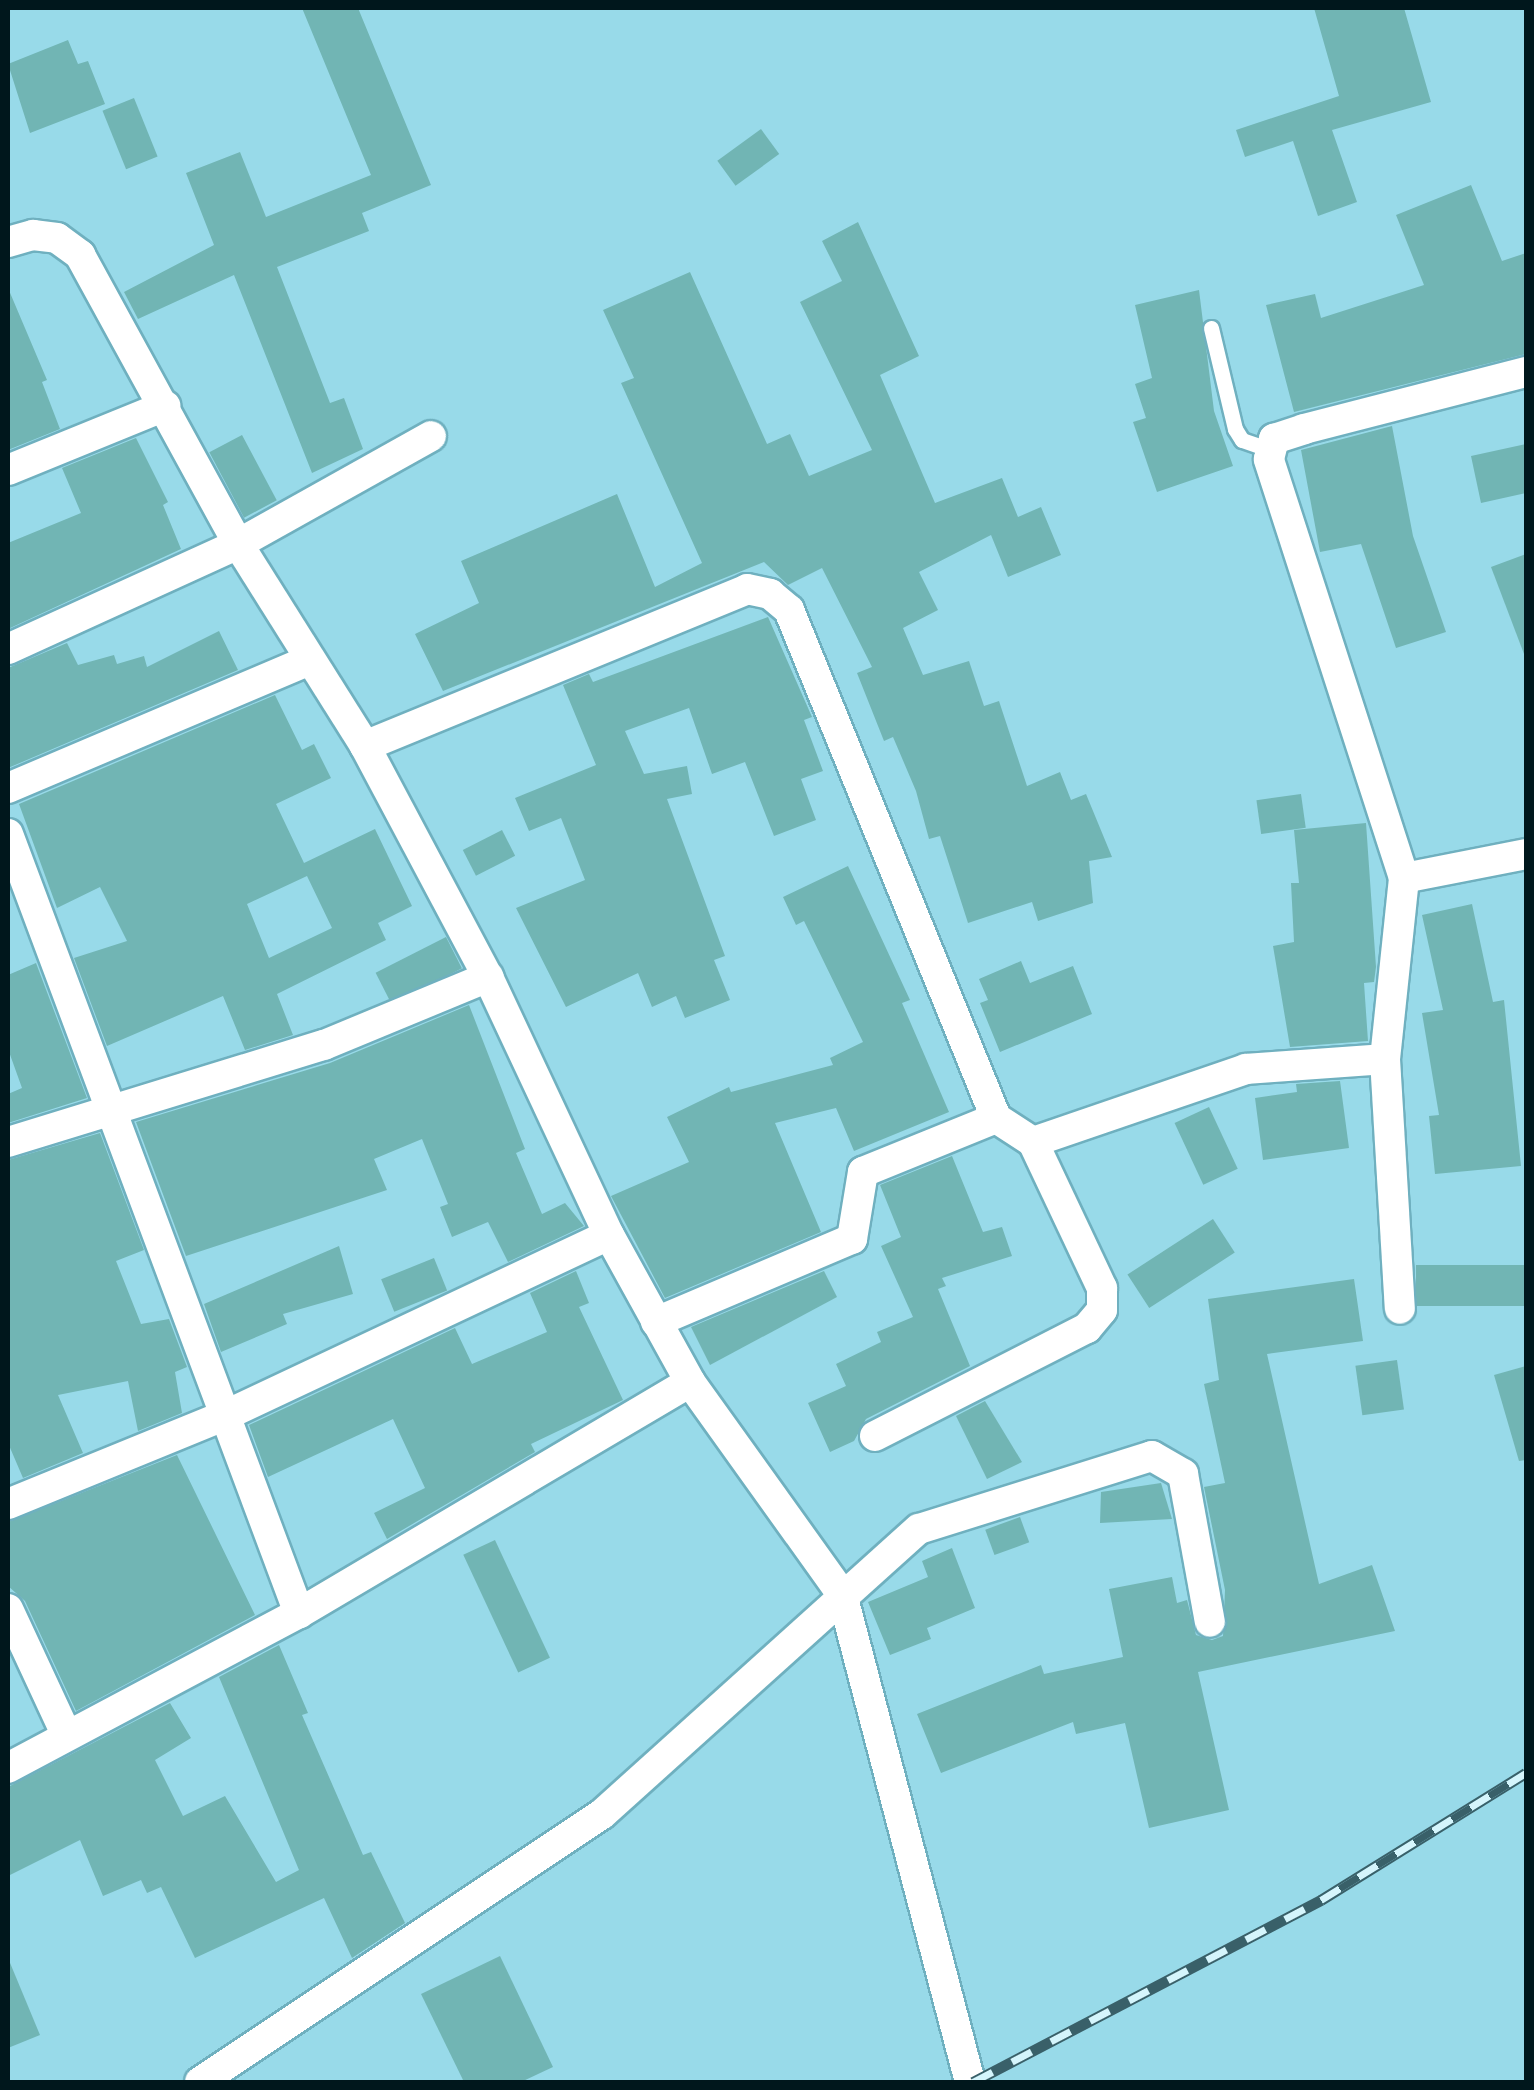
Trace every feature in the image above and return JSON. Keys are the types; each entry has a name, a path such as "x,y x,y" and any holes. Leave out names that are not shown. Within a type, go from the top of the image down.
{"street":[{"path":"8,242 33,235 57,238 80,255 238,544 365,746 488,978 609,1235 690,1382 842,1594 970,2082"},
{"path":"1400,1309 1385,1060 1404,878 1271,450 1274,439 1304,428 1526,372"},
{"path":"8,470 165,406"},
{"path":"8,648 238,544 430,436"},
{"path":"365,746 747,589 770,594 789,610 996,1118 1032,1142 1102,1288 1102,1310 1087,1328 875,1436"},
{"path":"8,788 310,660"},
{"path":"8,834 114,1106 299,1613"},
{"path":"1404,878 1526,854"},
{"path":"8,1142 114,1106 324,1045 488,978"},
{"path":"1032,1142 1246,1069 1385,1060"},
{"path":"656,1322 852,1239 862,1172 996,1118"},
{"path":"8,1504 224,1416 609,1235"},
{"path":"8,1768 299,1613 690,1382"},
{"path":"200,2082 602,1814 842,1594 920,1529 1152,1456 1183,1474 1210,1622"},
{"path":"8,1609 66,1734"}],"lane":[{"path":"1212,328 1235,429 1242,440 1271,450"}],"building":[{"path":"302,8 358,8 431,185 362,213 369,231 277,267 330,403 344,398 363,449 312,473 234,275 138,319 124,292 214,245 186,173 240,152 266,217 371,175"},
{"path":"1314,8 1404,8 1431,102 1332,130 1357,202 1318,216 1293,141 1245,157 1236,130 1339,96"},
{"path":"68,40 78,64 88,61 105,104 30,133 8,64"},
{"path":"134,98 158,156 126,169 102,111"},
{"path":"761,129 779,154 736,186 717,161"},
{"path":"1471,185 1502,261 1526,253 1526,354 1294,412 1266,305 1315,294 1321,318 1424,285 1396,215"},
{"path":"858,222 919,356 880,375 935,503 1002,478 1018,517 1041,507 1061,555 1008,577 991,535 919,572 938,610 903,628 923,675 969,661 984,706 999,701 1027,786 1060,772 1071,800 1086,794 1112,857 1089,861 1093,903 1038,921 1032,902 968,923 940,836 929,839 916,791 893,737 884,741 857,673 872,667 822,568 788,585 764,562 443,691 415,634 479,603 461,561 617,494 655,587 702,563 621,383 634,378 603,310 690,272 767,444 790,434 809,476 872,450 800,302 842,281 822,241"},
{"path":"8,288 47,380 42,382 60,429 8,450"},
{"path":"1199,290 1214,411 1233,466 1157,492 1133,422 1146,418 1135,384 1152,378 1135,305"},
{"path":"1392,426 1413,536 1446,632 1396,648 1361,544 1320,552 1301,450"},
{"path":"242,435 277,500 244,518 209,452"},
{"path":"136,438 168,502 163,505 181,549 8,629 8,543 81,513 62,468"},
{"path":"1526,444 1526,493 1481,503 1471,456"},
{"path":"1526,554 1526,654 1524,654 1491,567"},
{"path":"768,617 812,717 804,720 823,771 801,779 816,820 774,836 745,762 712,774 689,708 625,731 644,774 687,766 692,794 667,799 725,956 714,960 730,1000 685,1018 676,996 652,1007 638,973 566,1007 516,908 585,880 561,818 529,831 515,798 596,765 563,685 589,674 593,682"},
{"path":"219,631 238,670 8,768 8,668 67,643 78,665 114,655 117,664 144,656 147,667"},
{"path":"275,695 302,750 314,744 331,778 276,804 304,863 375,829 412,906 378,923 386,940 277,994 293,1035 245,1050 223,996 107,1046 74,958 127,941 100,887 57,908 19,804","holes":["307,876 332,928 269,958 247,904"]},
{"path":"1301,794 1306,828 1261,834 1256,800"},
{"path":"1366,823 1376,967 1374,982 1364,983 1368,1041 1290,1047 1273,946 1294,942 1291,883 1299,883 1294,830"},
{"path":"502,830 515,856 476,876 463,850"},
{"path":"848,866 910,1000 902,1003 949,1112 854,1151 836,1108 775,1123 821,1232 665,1298 611,1196 689,1162 667,1117 729,1087 731,1092 833,1065 830,1058 863,1042 804,921 796,925 783,897"},
{"path":"1472,904 1493,1002 1504,1000 1521,1166 1435,1174 1429,1116 1439,1115 1422,1013 1443,1010 1422,915"},
{"path":"446,937 462,968 392,1004 376,973"},
{"path":"1021,961 1030,983 1073,966 1092,1014 1000,1052 980,1003 988,1000 979,979"},
{"path":"36,963 87,1098 8,1123 8,1094 22,1088 8,1049 8,975"},
{"path":"469,1005 525,1149 516,1153 542,1214 565,1203 584,1226 508,1262 488,1222 452,1237 440,1207 448,1204 422,1139 374,1159 387,1190 186,1256 136,1122 330,1063"},
{"path":"1340,1081 1349,1148 1263,1160 1255,1098 1297,1092 1296,1084"},
{"path":"1209,1107 1238,1169 1203,1185 1175,1123"},
{"path":"100,1133 144,1250 116,1261 141,1324 169,1319 187,1367 175,1372 182,1413 138,1431 128,1381 58,1395 83,1453 23,1478 8,1443 8,1160"},
{"path":"952,1156 983,1232 1002,1227 1012,1256 942,1278 946,1286 938,1289 970,1366 866,1419 854,1441 830,1452 808,1403 846,1386 836,1364 881,1342 877,1332 913,1317 881,1246 901,1237 880,1185"},
{"path":"1213,1219 1235,1253 1149,1308 1127,1275"},
{"path":"339,1246 353,1294 283,1314 287,1324 221,1352 204,1304"},
{"path":"434,1258 447,1290 394,1312 381,1279"},
{"path":"1416,1265 1526,1265 1526,1306 1416,1306"},
{"path":"576,1271 589,1303 579,1307 623,1400 531,1444 535,1452 387,1539 374,1513 425,1488 393,1419 268,1477 249,1425 455,1328 472,1364 547,1332 530,1293"},
{"path":"824,1271 837,1297 710,1365 691,1327"},
{"path":"1354,1279 1363,1341 1267,1354 1319,1584 1372,1565 1395,1631 1198,1672 1229,1810 1149,1828 1125,1723 1076,1734 1073,1722 941,1773 917,1714 1041,1665 1044,1674 1123,1657 1109,1589 1172,1577 1177,1603 1187,1600 1196,1635 1212,1640 1223,1636 1225,1590 1204,1487 1225,1483 1204,1384 1219,1380 1208,1299"},
{"path":"1397,1360 1404,1410 1362,1415 1355,1366"},
{"path":"1526,1366 1526,1460 1519,1461 1494,1375"},
{"path":"985,1401 1022,1462 987,1479 956,1416"},
{"path":"177,1455 255,1615 76,1711 25,1601 8,1586 8,1522"},
{"path":"1161,1483 1172,1519 1100,1523 1101,1492"},
{"path":"1020,1517 1029,1542 994,1555 985,1530"},
{"path":"495,1540 550,1658 518,1673 463,1555"},
{"path":"952,1548 975,1608 927,1628 931,1639 890,1655 868,1602 928,1577 922,1561"},
{"path":"279,1645 308,1713 302,1715 363,1855 371,1852 405,1923 352,1958 324,1898 195,1958 161,1887 147,1893 141,1880 103,1896 80,1840 8,1876 8,1787 170,1703 191,1738 155,1760 183,1816 225,1796 276,1882 299,1870 219,1677"},
{"path":"500,1956 553,2067 521,2082 464,2082 421,1994"},
{"path":"8,1958 40,2035 8,2048"}],"railway":[{"path":"973,2082 1321,1900 1526,1773"}]}
